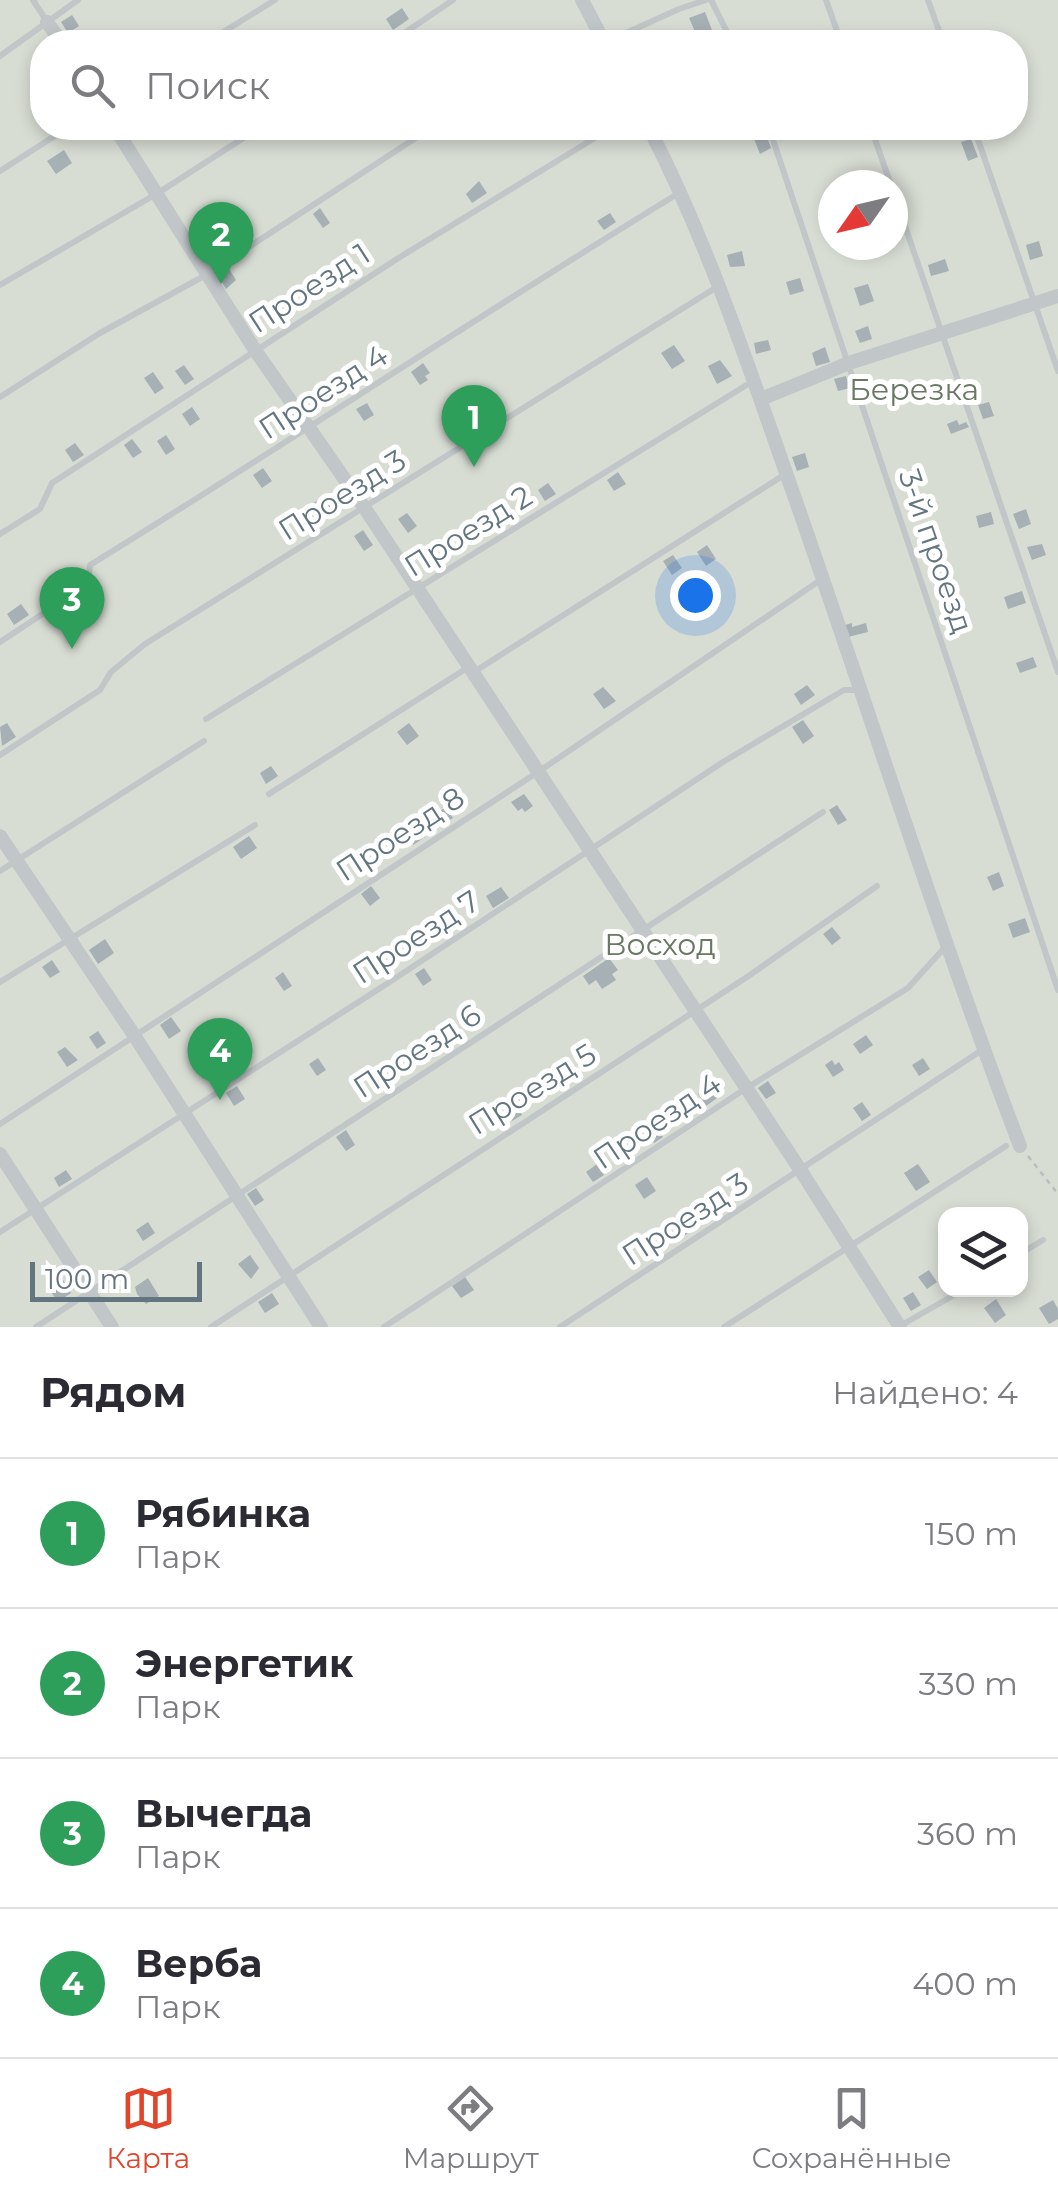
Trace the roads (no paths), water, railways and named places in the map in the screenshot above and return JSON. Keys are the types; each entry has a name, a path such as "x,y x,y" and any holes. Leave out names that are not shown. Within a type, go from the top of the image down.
{"street":[{"path":"582,0 598,30"},
{"path":"47,22 53,30"},
{"path":"123,140 254,350 364,508 802,1171 899,1327"},
{"path":"655,140 684,196 754,380 984,1050 1013,1146"},
{"path":"761,400 850,363 1058,296"},
{"path":"0,836 134,1035 321,1327"},
{"path":"0,1154 112,1327"}],"lane":[{"path":"33,0 47,22"},
{"path":"36,30 78,0"},
{"path":"227,30 276,0"},
{"path":"408,30 453,0"},
{"path":"632,30 709,0 725,30"},
{"path":"826,0 837,30"},
{"path":"928,0 939,30"},
{"path":"0,56 30,34"},
{"path":"0,171 48,140"},
{"path":"0,285 240,140"},
{"path":"0,397 100,332 206,275 413,140"},
{"name":"Проезд 1","path":"0,534 36,514 52,483 254,350 592,140"},
{"name":"3-й проезд","path":"773,140 1058,990"},
{"path":"875,140 886,170"},
{"path":"978,140 1058,371"},
{"name":"Проезд 4","path":"0,642 88,584 90,565 679,193 684,196"},
{"path":"908,234 1058,672"},
{"name":"Проезд 3","path":"0,756 100,690 111,672 145,644 718,286"},
{"name":"Проезд 2","path":"206,718 754,380"},
{"path":"268,794 464,670 478,670 786,474"},
{"name":"Проезд 8","path":"0,1124 538,772 823,578"},
{"name":"Проезд 7","path":"0,1232 723,762 844,690 860,690"},
{"path":"0,871 204,741"},
{"name":"Проезд 6","path":"36,1327 823,812"},
{"path":"0,982 255,825"},
{"name":"Проезд 5","path":"211,1327 877,886"},
{"name":"Проезд 4","path":"384,1327 745,1089 908,988 947,945"},
{"name":"Проезд 3","path":"560,1327 984,1050"},
{"path":"724,1327 1013,1146"},
{"path":"1028,1249 1043,1240"},
{"path":"899,1327 951,1297"}],"place":[{"name":"Энергетик","path":"221,284"},
{"name":"Рябинка","path":"474,467"},
{"name":"Вычегда","path":"72,649"},
{"name":"Верба","path":"220,1100"}],"park label":[{"name":"Березка","path":"914,389"},
{"name":"Восход","path":"660,944"}]}
